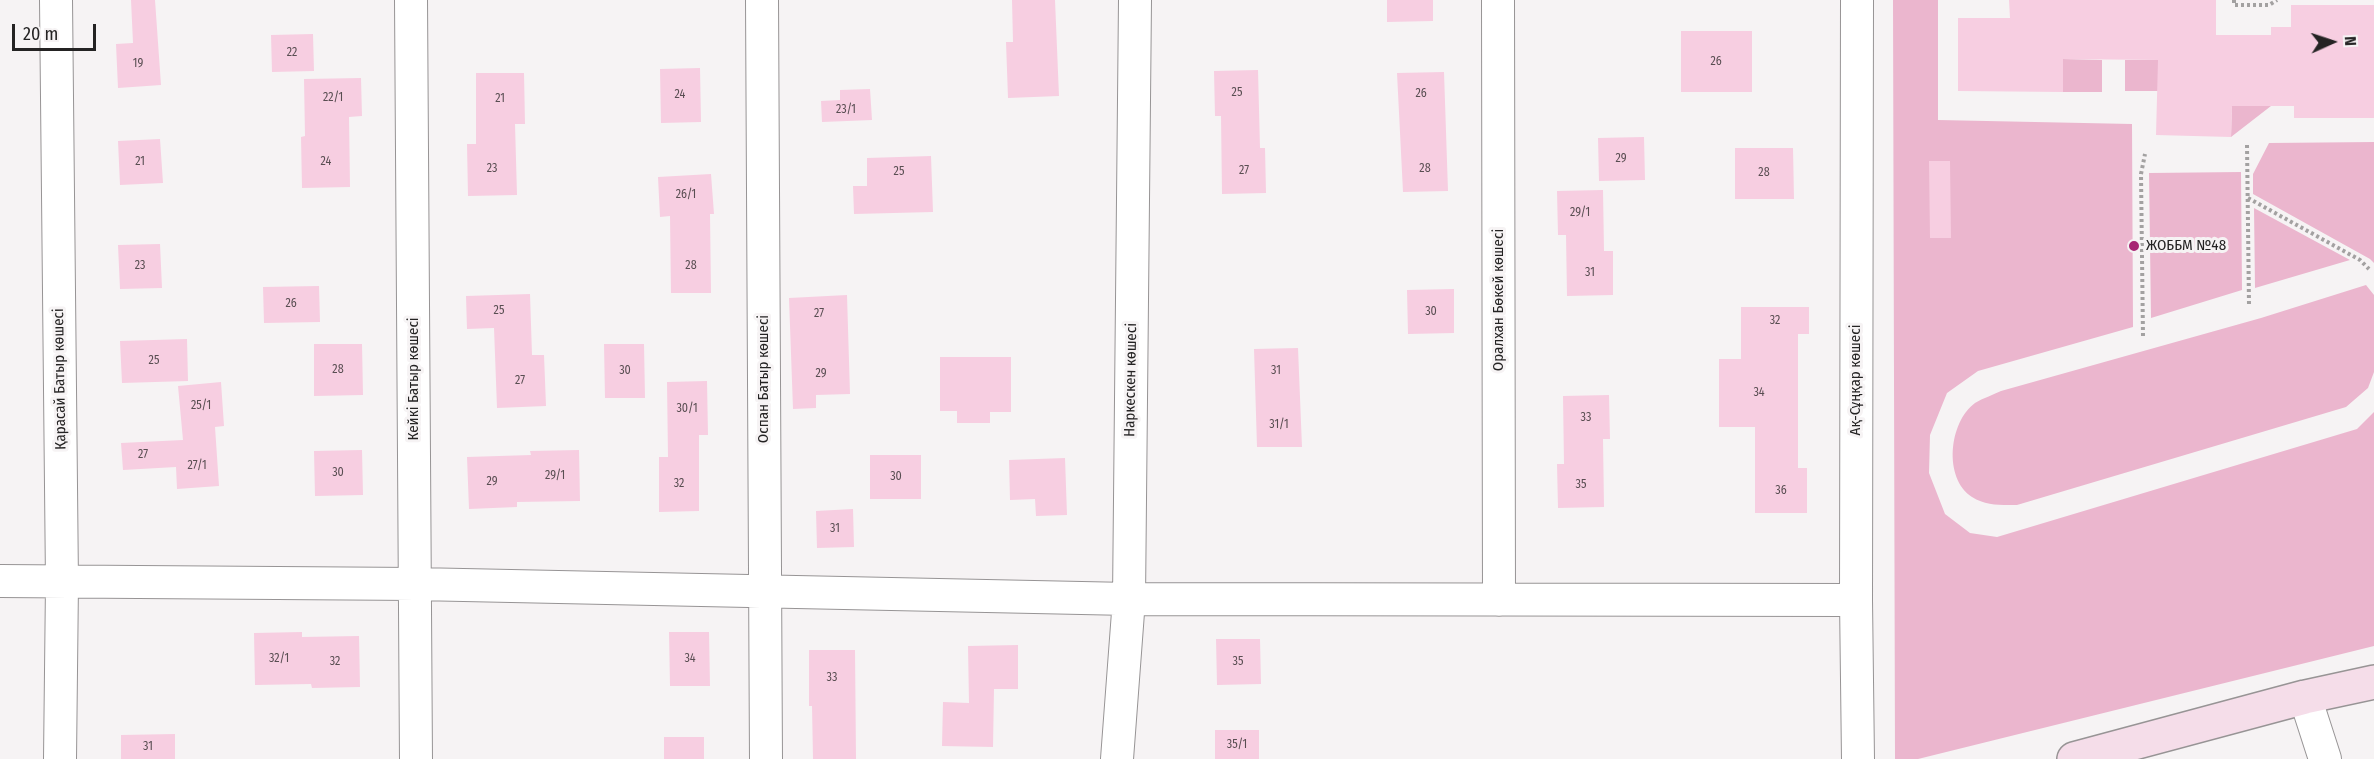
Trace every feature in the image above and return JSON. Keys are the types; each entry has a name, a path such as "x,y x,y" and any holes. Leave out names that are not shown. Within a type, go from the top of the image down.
{"main road":[{"path":"2074,759 2305,697 2374,682"}],"street":[{"name":"Қарасай Батыр көшесі","path":"56,0 62,583 60,759"},
{"name":"Кейкі Батыр көшесі","path":"411,0 417,759"},
{"name":"Оспан Батыр көшесі","path":"762,0 766,759"},
{"name":"Наркескен көшесі","path":"1116,759 1130,599 1135,0"},
{"name":"Оралхан Бөкей көшесі","path":"1498,0 1499,600"},
{"name":"Ақ-Сұңқар көшесі","path":"1857,0 1858,759"},
{"path":"0,581 416,584 1130,599 1856,600"},
{"path":"2305,697 2325,759"}],"path":[{"path":"2234,0 2234,5 2269,5 2277,0"},
{"path":"2247,145 2248,305"},
{"path":"2143,336 2141,174 2145,154"},
{"path":"2248,198 2360,260 2369,269"}],"shaded area":[{"path":"1893,0 1938,0 1938,120 2132,124 2133,327 1978,371 1947,393 1930,435 1929,473 1945,514 1970,533 1997,537 2357,429 2374,412 2374,646 1918,759 1895,759"},
{"path":"2063,59 2102,60 2102,92 2063,92"},
{"path":"2125,60 2158,60 2158,91 2125,91"},
{"path":"2233,60 2271,60 2271,106 2231,137"},
{"path":"2374,142 2374,263 2253,194 2253,174 2269,143"},
{"path":"2241,172 2242,290 2151,318 2149,173"},
{"path":"2254,208 2350,260 2255,288"},
{"path":"2366,285 2374,295 2374,372 2368,388 2346,407 2017,505 1994,504 1977,500 1963,488 1957,477 1953,464 1953,450 1959,423 1966,412 1981,400 2001,391 2261,318"}],"building":[{"path":"131,0 155,0 161,85 118,88 116,44 133,43"},
{"path":"1012,0 1055,0 1059,96 1008,98 1006,42 1013,42"},
{"path":"1387,0 1433,0 1433,21 1387,22"},
{"path":"2009,0 2216,0 2216,35 2271,35 2271,27 2291,27 2291,5 2374,5 2374,118 2294,118 2294,106 2232,106 2231,137 2156,135 2158,60 2063,59 2063,92 1958,91 1958,18 2010,18"},
{"path":"1681,31 1752,31 1752,92 1681,92"},
{"path":"313,34 314,71 272,72 271,35"},
{"path":"700,68 701,122 661,123 660,69"},
{"path":"1258,70 1260,148 1265,148 1266,193 1222,194 1221,116 1215,116 1214,71"},
{"path":"1444,72 1448,191 1403,192 1397,73"},
{"path":"476,73 524,73 525,124 515,124 517,195 468,196 467,144 476,144"},
{"path":"361,78 362,116 349,117 350,187 302,188 301,137 305,136 304,79"},
{"path":"870,89 872,120 822,122 821,101 840,100 840,90"},
{"path":"1644,137 1645,180 1599,181 1598,138"},
{"path":"160,139 163,183 120,185 118,141"},
{"path":"1735,148 1793,148 1794,199 1735,199"},
{"path":"931,156 933,212 854,214 853,186 867,186 867,158"},
{"path":"1929,161 1950,161 1951,238 1930,238"},
{"path":"711,174 714,214 710,214 711,293 671,293 670,216 660,217 658,177"},
{"path":"1603,190 1604,251 1613,251 1613,295 1567,296 1566,235 1558,235 1557,191"},
{"path":"160,244 162,288 120,289 118,245"},
{"path":"319,286 320,322 264,323 263,287"},
{"path":"1454,289 1454,333 1408,334 1407,290"},
{"path":"530,294 532,355 544,355 546,406 497,408 494,328 467,329 466,296"},
{"path":"847,295 850,394 816,395 816,408 793,409 789,298"},
{"path":"1741,307 1809,307 1809,334 1798,334 1798,468 1807,468 1807,513 1755,513 1755,427 1719,427 1719,359 1741,359"},
{"path":"187,339 188,381 122,383 120,341"},
{"path":"314,344 362,344 363,395 314,396"},
{"path":"604,344 644,344 645,398 605,398"},
{"path":"1298,348 1302,447 1257,447 1254,349"},
{"path":"940,357 1011,357 1011,412 990,412 990,423 957,423 957,411 940,411"},
{"path":"707,381 708,435 699,435 699,511 659,512 659,457 668,457 667,382"},
{"path":"221,382 224,426 215,427 219,486 177,489 176,467 123,470 121,443 183,440 178,386"},
{"path":"1609,395 1610,439 1603,439 1604,507 1558,508 1557,464 1564,464 1563,396"},
{"path":"362,450 363,495 315,496 314,451"},
{"path":"579,450 580,501 517,502 517,507 469,509 467,457 531,455 530,451"},
{"path":"870,455 921,455 921,499 870,499"},
{"path":"1065,458 1067,515 1036,516 1035,499 1010,500 1009,460"},
{"path":"853,509 854,547 817,548 816,511"},
{"path":"302,632 302,637 359,636 360,687 312,688 311,684 255,685 254,633"},
{"path":"669,632 709,632 710,686 670,686"},
{"path":"1216,639 1260,639 1261,684 1217,685"},
{"path":"1018,645 1018,689 994,689 993,747 942,746 943,702 969,703 968,646"},
{"path":"809,650 855,650 856,759 813,759 812,706 809,706"},
{"path":"1215,730 1259,730 1259,759 1215,759"},
{"path":"175,734 175,759 121,759 121,735"},
{"path":"664,737 704,737 704,759 664,759"}],"place":[{"name":"ЖОББМ №48","path":"2134,246"}]}
